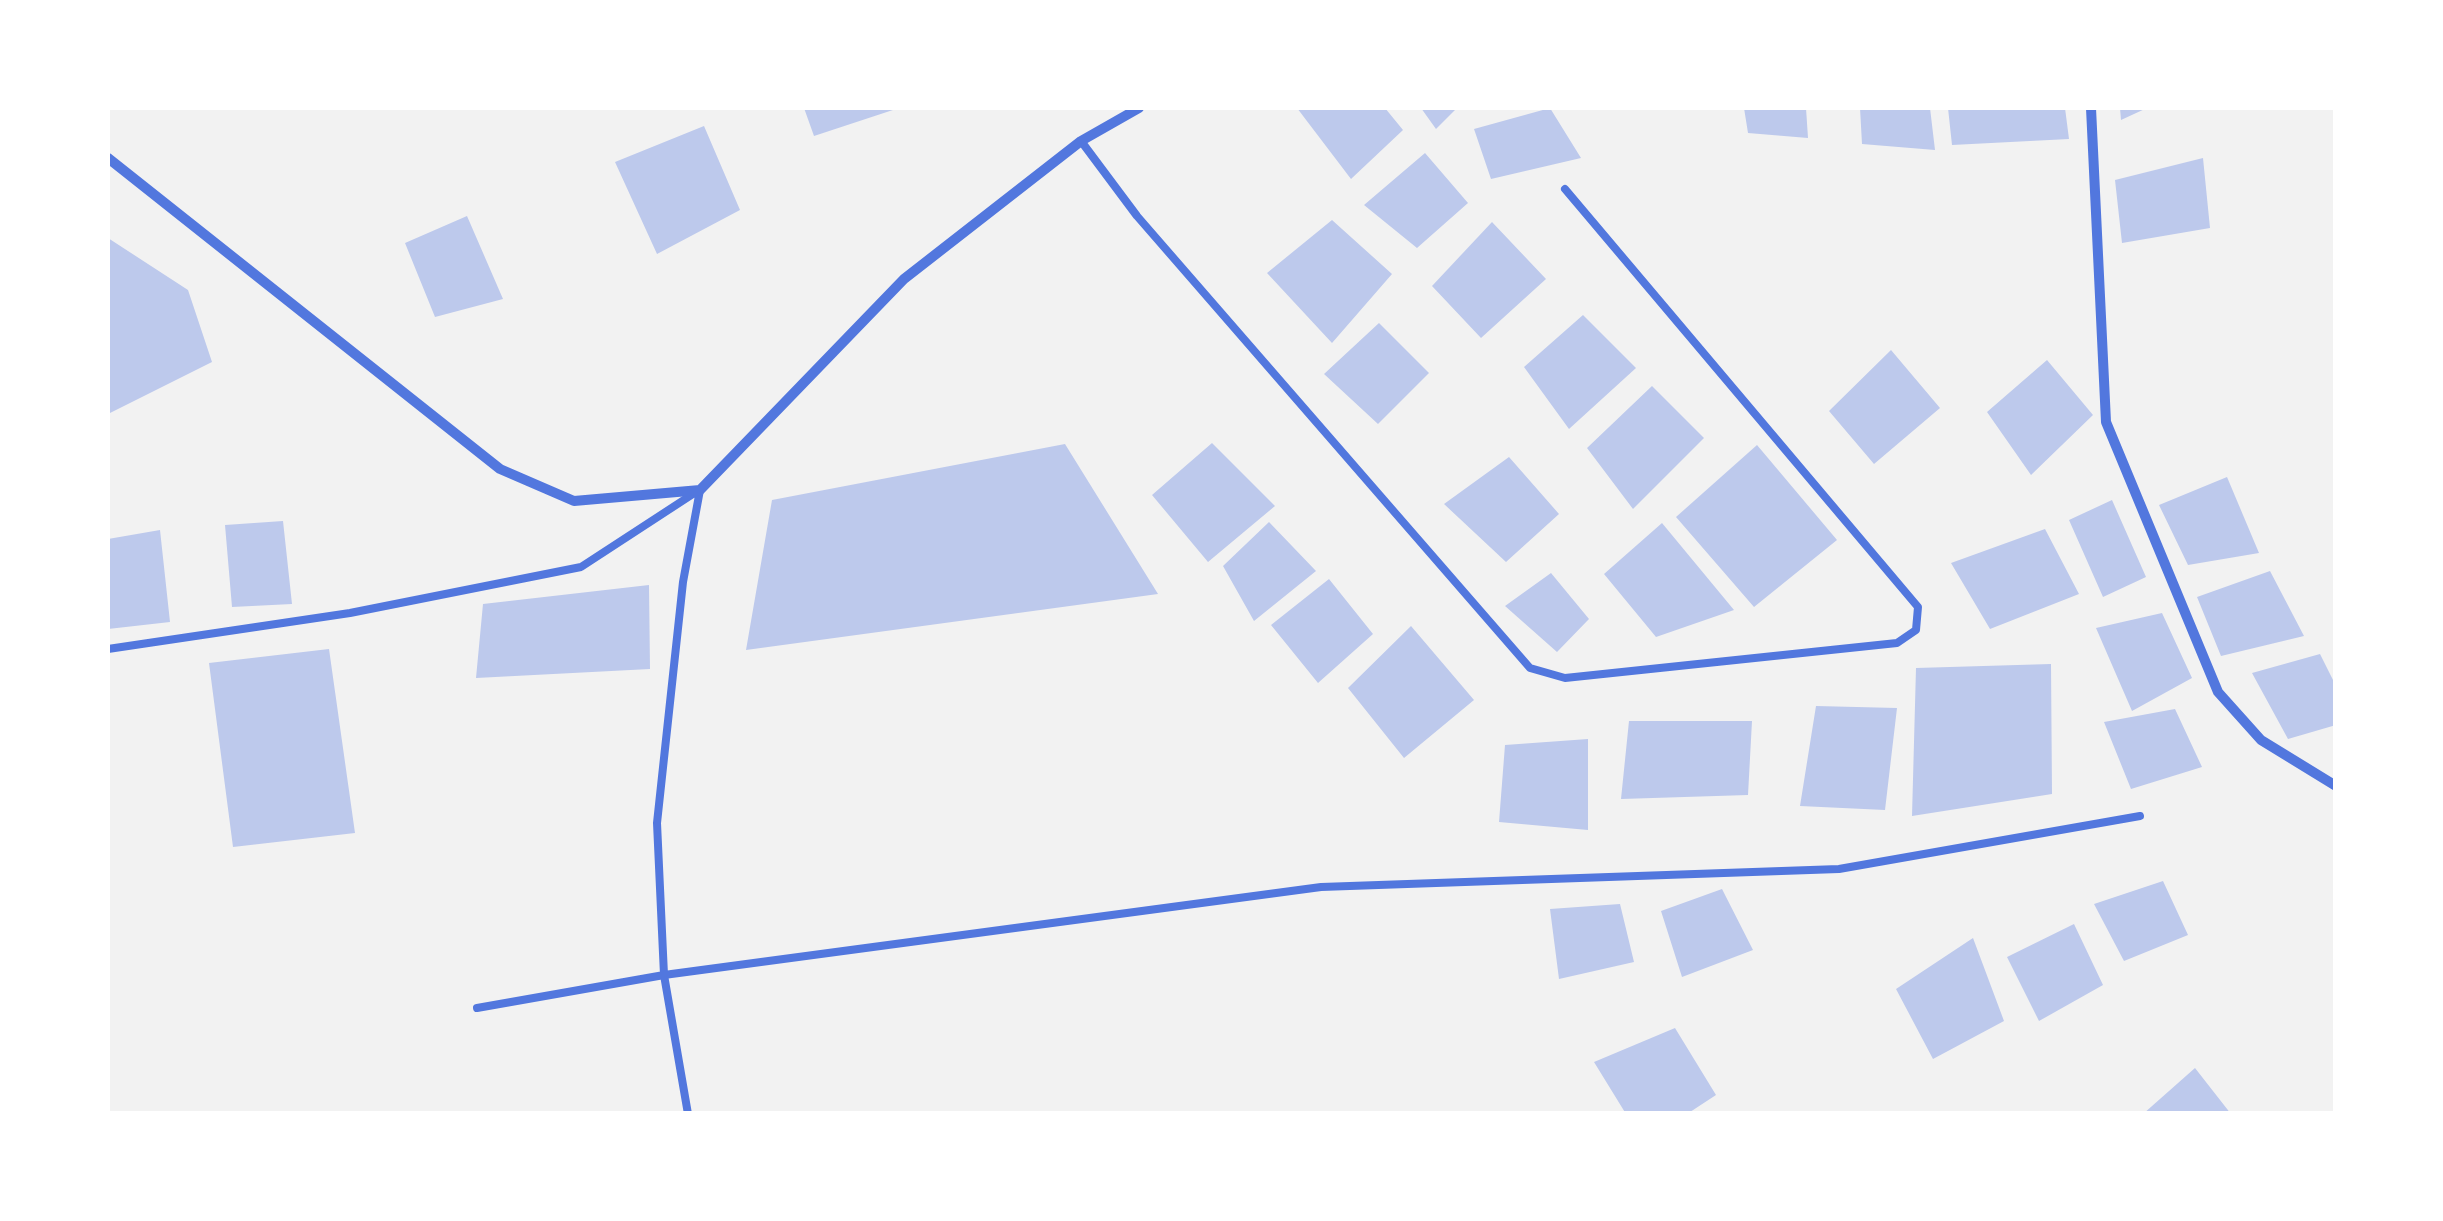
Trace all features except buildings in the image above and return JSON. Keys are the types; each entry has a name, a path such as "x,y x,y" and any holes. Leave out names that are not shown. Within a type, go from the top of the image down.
{"street":[{"path":"108,158 500,470 574,501 700,490 904,279 1081,141 1139,108"},
{"path":"2091,108 2106,422 2218,692 2261,740 2335,786"}],"lane":[{"path":"1081,141 1137,216 1530,668 1565,678 1897,644 1916,630 1918,607 1565,189"},
{"path":"108,649 350,613 581,567 700,490"},
{"path":"688,1114 664,976 657,823 683,582 700,490"},
{"path":"477,1008 664,976 1321,887 1840,869 2140,816"}]}
